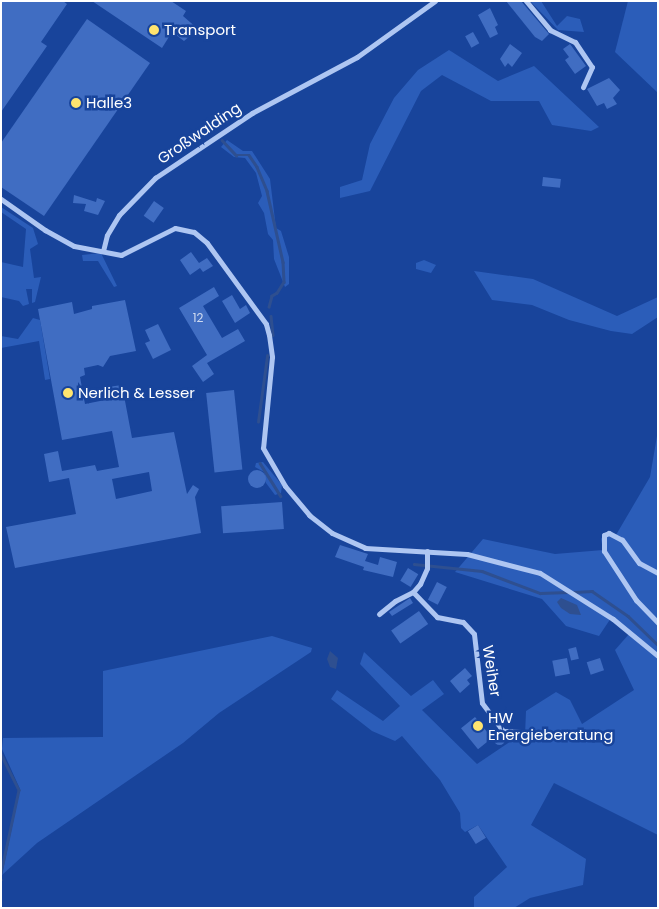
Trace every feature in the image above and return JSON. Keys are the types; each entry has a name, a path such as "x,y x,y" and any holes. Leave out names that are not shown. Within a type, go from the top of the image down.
{"street":[{"name":"Großwalding","path":"104,251 107,234 119,215 155,178 252,113 357,57 435,1"},
{"path":"526,1 550,30 574,42 592,68 582,87"},
{"path":"1,199 45,230 74,246 121,256 175,228 194,232 207,243 266,324 272,357 263,448 285,486 316,520 332,533 366,548 467,554 540,573 613,618 658,656"},
{"path":"658,573 639,563 616,536 604,534 604,551 636,600 658,623"},
{"path":"380,614 395,601 413,592 427,568 427,551"},
{"name":"Weiher","path":"413,592 436,617 463,622 474,634 482,702 503,731 525,732"}],"shaded area":[{"path":"530,1 541,1 557,26 567,16 580,19 584,32 558,30"},
{"path":"628,1 658,1 658,93 615,52"},
{"path":"449,50 498,81 534,66 599,127 591,131 552,125 539,101 491,101 442,75 421,91 370,191 340,198 340,187 362,180 370,144 394,98 418,70"},
{"path":"227,140 243,151 252,151 270,179 276,228 281,231 289,257 289,284 285,287 274,259 273,240 268,234 264,213 258,203 262,196 256,173 245,158 234,157 221,147"},
{"path":"1,207 33,228 38,244 30,249 34,278 41,277 35,302 32,303 32,289 26,289 29,304 23,306 19,301 1,297 1,262 23,267 26,229 1,212"},
{"path":"101,253 117,286 114,287 98,261 83,261 82,255"},
{"path":"424,260 436,265 431,273 416,269 416,263"},
{"path":"474,271 533,279 617,316 658,297 658,317 632,334 611,331 569,320 532,305 492,300"},
{"path":"33,318 40,320 50,379 45,380 39,341 1,348 1,336 18,339"},
{"path":"658,430 658,835 554,783 531,825 586,859 583,885 530,898 514,908 474,908 474,897 507,867 478,825 465,832 461,828 460,813 440,780 402,736 395,741 372,731 331,699 337,690 383,721 400,706 360,664 364,652 411,696 433,680 444,694 422,710 477,764 511,741 506,734 525,735 526,711 556,692 570,700 582,724 634,690 615,650 629,634 611,618 599,636 566,626 542,599 455,572 483,539 555,554 603,550 601,539 604,534 616,535 650,477"},
{"path":"263,462 282,485 281,493 275,495 266,483 264,472 255,467 256,463"},
{"path":"561,598 577,605 581,615 570,614 561,608 557,602"},
{"path":"272,636 312,648 311,652 219,713 183,743 37,843 2,875 20,789 2,749 3,738 103,737 103,671"},
{"path":"330,651 338,658 336,669 330,667 327,659"}],"building":[{"path":"1,1 63,1 67,4 41,42 47,46 1,112"},
{"name":"Transport","path":"92,1 171,1 186,11 183,16 198,29 184,41 172,32 162,48"},
{"path":"506,1 521,1 549,34 542,41 535,37"},
{"path":"490,8 498,25 495,27 498,34 490,38 478,15"},
{"name":"Halle3","path":"87,19 150,63 44,216 1,187 1,143"},
{"path":"473,32 479,43 471,48 465,36"},
{"path":"510,44 522,53 512,67 508,63 505,67 500,59"},
{"path":"570,44 586,66 575,74 565,60 569,57 563,49"},
{"path":"609,78 620,90 613,98 617,104 607,109 604,103 597,106 587,89"},
{"path":"543,177 561,179 560,188 542,186"},
{"path":"74,195 96,202 97,198 105,201 98,215 84,211 86,204 73,203"},
{"path":"154,201 164,208 154,223 144,216"},
{"path":"191,252 199,263 207,258 213,266 203,272 200,268 190,275 180,260"},
{"path":"214,287 219,296 203,306 222,338 238,329 245,341 207,363 214,374 203,382 192,366 207,355 179,308"},
{"path":"232,295 240,309 246,305 250,313 235,323 222,301"},
{"path":"125,300 136,351 110,356 103,367 98,365 84,368 85,375 80,377 85,404 110,399 108,387 122,385 132,438 174,432 187,494 193,485 199,489 195,497 201,533 15,568 6,527 76,514 69,478 49,482 44,454 58,451 62,471 95,465 97,471 119,467 112,431 62,440 38,309 72,302 74,314 92,309 92,306","holes":["149,472 152,491 116,499 112,479"]},
{"path":"158,324 171,350 153,359 145,343 150,341 145,330"},
{"path":"234,390 242,470 215,472 206,393"},
{"path":"253,470 261,470 266,475 264,486 253,488 248,483 248,475"},
{"path":"282,502 284,529 223,533 221,506"},
{"path":"340,545 368,554 365,561 378,565 380,557 397,562 393,577 363,570 364,567 335,557"},
{"path":"408,568 418,574 411,587 400,581"},
{"path":"437,582 447,587 438,605 428,600"},
{"path":"410,598 413,603 392,616 389,612"},
{"path":"419,611 428,624 400,644 391,631"},
{"path":"576,647 579,659 571,661 568,649"},
{"path":"567,658 570,674 555,677 552,661"},
{"path":"600,658 604,670 591,675 587,662"},
{"path":"465,668 472,676 467,680 470,684 460,693 450,681"},
{"path":"475,717 492,738 478,749 461,728"},
{"path":"497,734 501,734 504,739 503,743 497,744 494,741 494,737"},
{"path":"478,825 486,838 476,844 468,831"}],"waterway":[{"path":"222,140 236,155 249,155 257,167 267,191 283,262 284,282 277,293 272,296 269,307"},
{"path":"271,316 273,335"},
{"path":"258,422 267,356"},
{"path":"260,463 281,496"},
{"path":"414,564 482,571 540,593 568,592"},
{"path":"574,592 592,591 628,616 658,645"},
{"path":"1,754 19,790 1,873"}],"place":[{"name":"Transport","path":"154,30"},
{"name":"Halle3","path":"76,103"},
{"name":"Nerlich & Lesser","path":"68,393"},
{"name":"HW Energieberatung","path":"478,726"}]}
